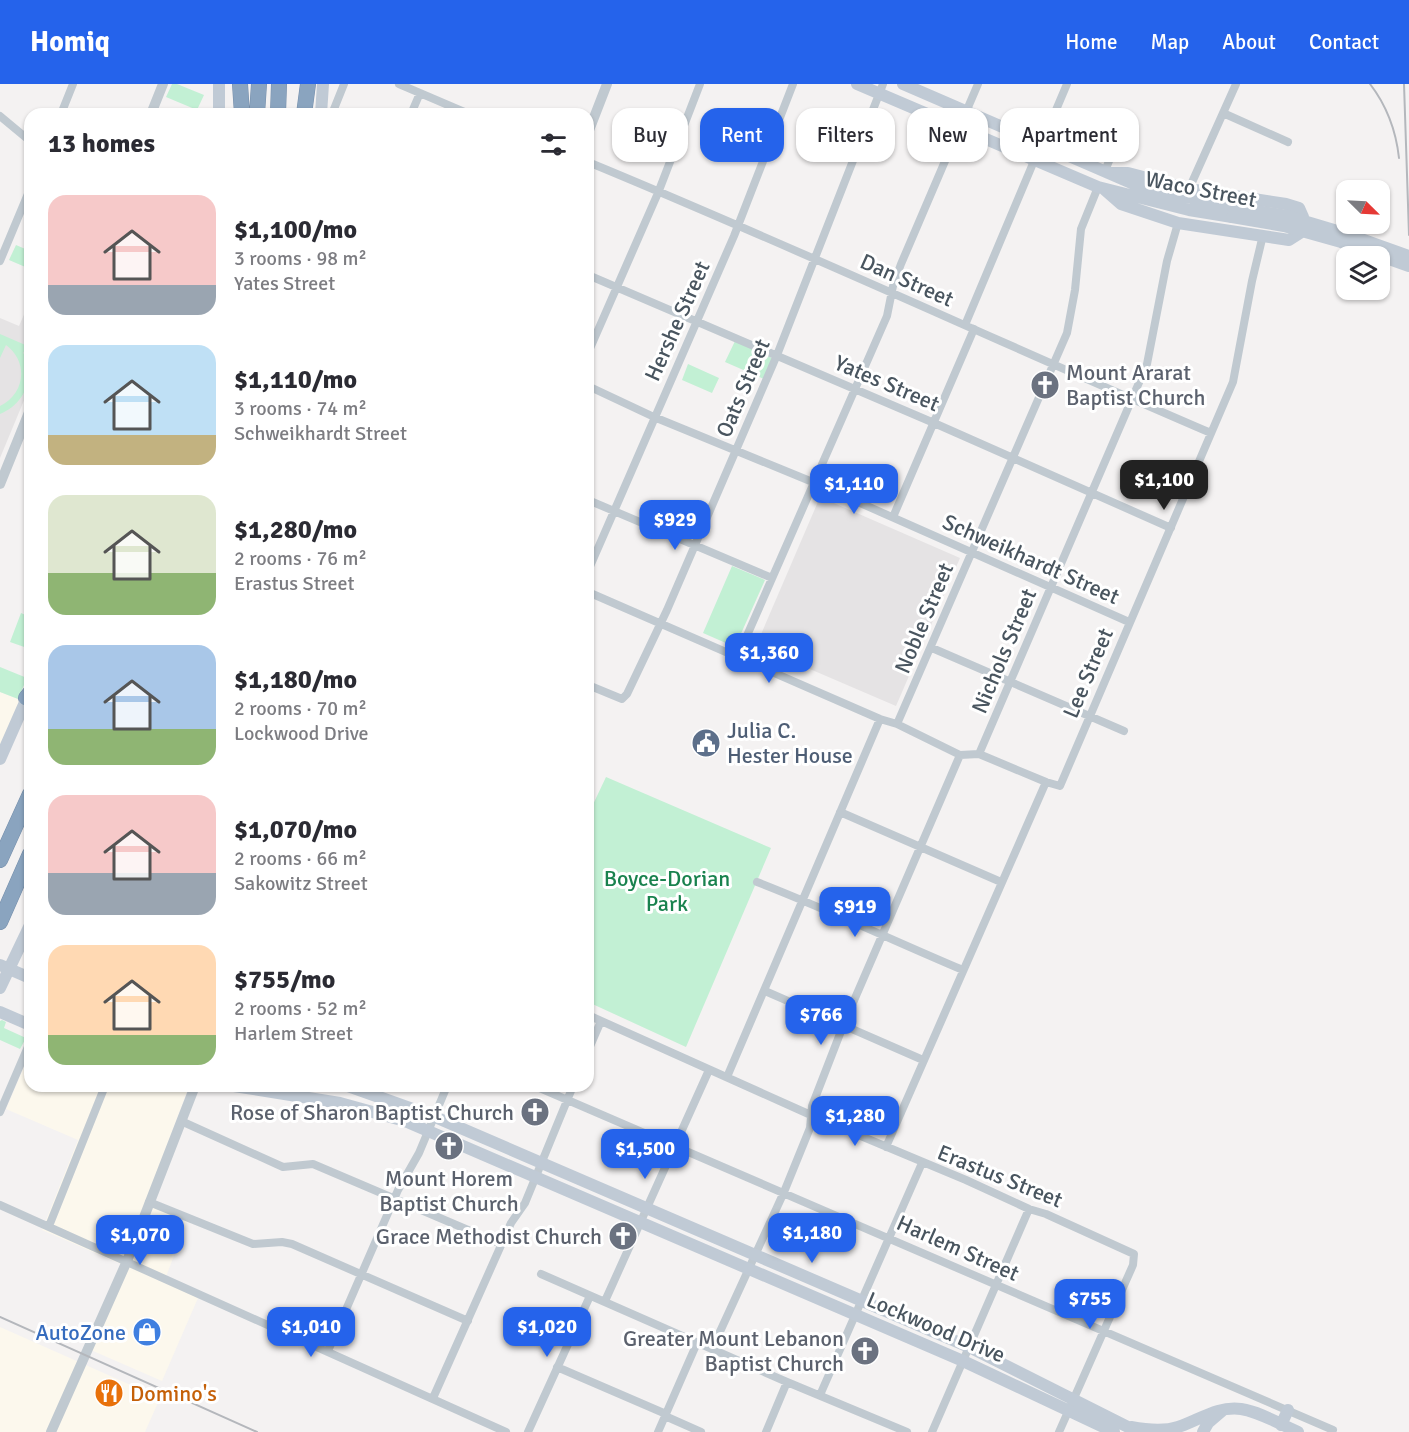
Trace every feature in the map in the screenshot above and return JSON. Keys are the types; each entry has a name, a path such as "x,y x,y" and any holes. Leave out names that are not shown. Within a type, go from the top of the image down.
{"highway":[{"path":"240,84 242,108"},
{"path":"257,108 259,84"},
{"path":"279,84 279,108"},
{"path":"305,108 308,84"},
{"path":"0,860 24,807"},
{"path":"0,922 24,868"}],"main road":[{"path":"219,84 219,108"},
{"path":"321,108 323,84"},
{"name":"Waco Street","path":"857,84 881,88 920,108"},
{"name":"Waco Street","path":"903,84 959,108"},
{"name":"Waco Street","path":"1036,162 1102,189 1189,210 1287,216 1409,256"},
{"name":"Waco Street","path":"1086,162 1143,188 1341,242 1409,266"},
{"path":"1102,189 1121,204 1178,223 1288,240 1300,233 1303,217 1299,208 1189,189 1128,173 1108,172"},
{"path":"1,753 24,705"},
{"path":"0,988 4,967 24,935"},
{"path":"4,967 24,975"},
{"path":"0,1012 24,1022"},
{"name":"Lockwood Drive","path":"294,1092 359,1107 428,1131 963,1361 1113,1432"},
{"name":"Lockwood Drive","path":"365,1092 435,1117 969,1347 1133,1429"},
{"path":"1133,1429 1177,1428 1208,1413 1232,1409 1251,1412 1298,1432"},
{"path":"1203,1432 1208,1423 1223,1410"},
{"path":"1281,1425 1287,1410"}],"street":[{"path":"63,108 73,84"},
{"path":"153,108 163,84"},
{"path":"334,108 344,84"},
{"path":"399,84 455,108"},
{"path":"594,118 607,84"},
{"path":"594,339 658,193 700,84"},
{"name":"Hershe Street","path":"594,557 739,225 793,84"},
{"path":"967,108 978,84"},
{"path":"1057,108 1067,84"},
{"path":"1189,189 1236,84"},
{"name":"Oats Street","path":"594,687 622,699 627,694 777,355 881,88"},
{"path":"414,108 420,93"},
{"path":"1223,113 1288,142"},
{"path":"0,116 24,136"},
{"path":"738,656 887,316 891,292 901,264 943,162"},
{"path":"965,325 1034,162"},
{"path":"1108,172 1111,162"},
{"name":"Dan Street","path":"594,165 739,225 1211,433"},
{"name":"Noble Street","path":"897,724 1067,333 1081,229 1102,189"},
{"path":"0,261 24,203"},
{"name":"Nichols Street","path":"979,754 1147,364 1167,261 1178,223"},
{"name":"Lee Street","path":"1046,782 1060,786 1233,382 1263,235"},
{"name":"Yates Street","path":"594,278 934,423 1171,528"},
{"path":"893,517 974,329"},
{"name":"Schweikhardt Street","path":"594,389 735,452 815,483 1129,622"},
{"path":"0,484 24,425"},
{"path":"594,503 772,578"},
{"path":"594,595 880,719 897,724 960,755 979,754 1046,782 886,1147"},
{"path":"932,648 1124,731"},
{"path":"727,1077 880,719"},
{"path":"712,1349 784,1192 810,1128 813,1116 812,1106 843,1026 960,755"},
{"path":"840,812 1001,882"},
{"path":"757,882 804,900 963,970"},
{"path":"765,991 923,1060"},
{"name":"Erastus Street","path":"594,1018 813,1116 1029,1209 1046,1214 1134,1254 1133,1266 1104,1331"},
{"path":"594,1037 601,1021"},
{"path":"0,1112 24,1056"},
{"path":"604,1301 709,1070"},
{"path":"48,1226 103,1092"},
{"path":"51,1432 127,1261 193,1092"},
{"path":"328,1351 445,1092"},
{"name":"Harlem Street","path":"549,1092 1333,1430"},
{"path":"433,1398 510,1223 525,1203 570,1092"},
{"path":"182,1121 283,1167 314,1164 501,1244"},
{"path":"820,1395 922,1163"},
{"path":"149,1202 253,1244 287,1242 468,1321"},
{"path":"0,1204 506,1432"},
{"path":"932,1432 1029,1209"},
{"path":"541,1274 820,1395 892,1429 907,1432"},
{"path":"528,1432 590,1296"},
{"path":"1059,1432 1104,1331"},
{"path":"658,1432 697,1343"},
{"path":"557,1367 701,1432"},
{"path":"766,1432 787,1382"}],"shaded area":[{"path":"24,314 24,400 0,458 0,318 19,326"},
{"path":"820,497 960,558 896,706 756,646"},
{"path":"0,692 21,700 0,746"},
{"path":"24,1067 24,1092 187,1092 145,1204 187,1221 164,1282 198,1298 162,1381 84,1347 121,1264 42,1230 78,1140 6,1109"},
{"path":"0,1327 160,1398 145,1432 0,1432"}],"green space":[{"path":"172,84 204,95 198,108 192,108 166,97"},
{"path":"16,245 24,248 24,266 9,260"},
{"path":"0,334 24,344 24,392 16,403 0,414 0,406 15,394 19,386 21,369 13,352 6,345 0,358"},
{"path":"735,341 772,358 764,379 725,362"},
{"path":"688,364 719,378 712,393 682,380"},
{"path":"732,566 765,580 735,647 703,633"},
{"path":"21,613 24,614 24,647 10,642"},
{"path":"0,667 24,677 24,685 18,699 0,692"},
{"name":"Boyce-Dorian Park","path":"606,777 771,848 686,1047 594,1005 594,802"},
{"path":"0,1021 6,1022 4,1028 24,1037 20,1049 0,1040"}],"railway":[{"path":"1370,84 1390,119 1399,158"},
{"path":"1404,84 1409,235"},
{"path":"0,1317 257,1432"}],"place":[{"name":"Mount Ararat Baptist Church","path":"1045,385"},
{"name":"Julia C. Hester House","path":"706,743"},
{"name":"Rose of Sharon Baptist Church","path":"535,1112"},
{"name":"Mount Horem Baptist Church","path":"449,1146"},
{"name":"Grace Methodist Church","path":"623,1236"},
{"name":"AutoZone","path":"147,1332"},
{"name":"Greater Mount Lebanon Baptist Church","path":"865,1351"},
{"name":"Domino's","path":"109,1393"}]}
